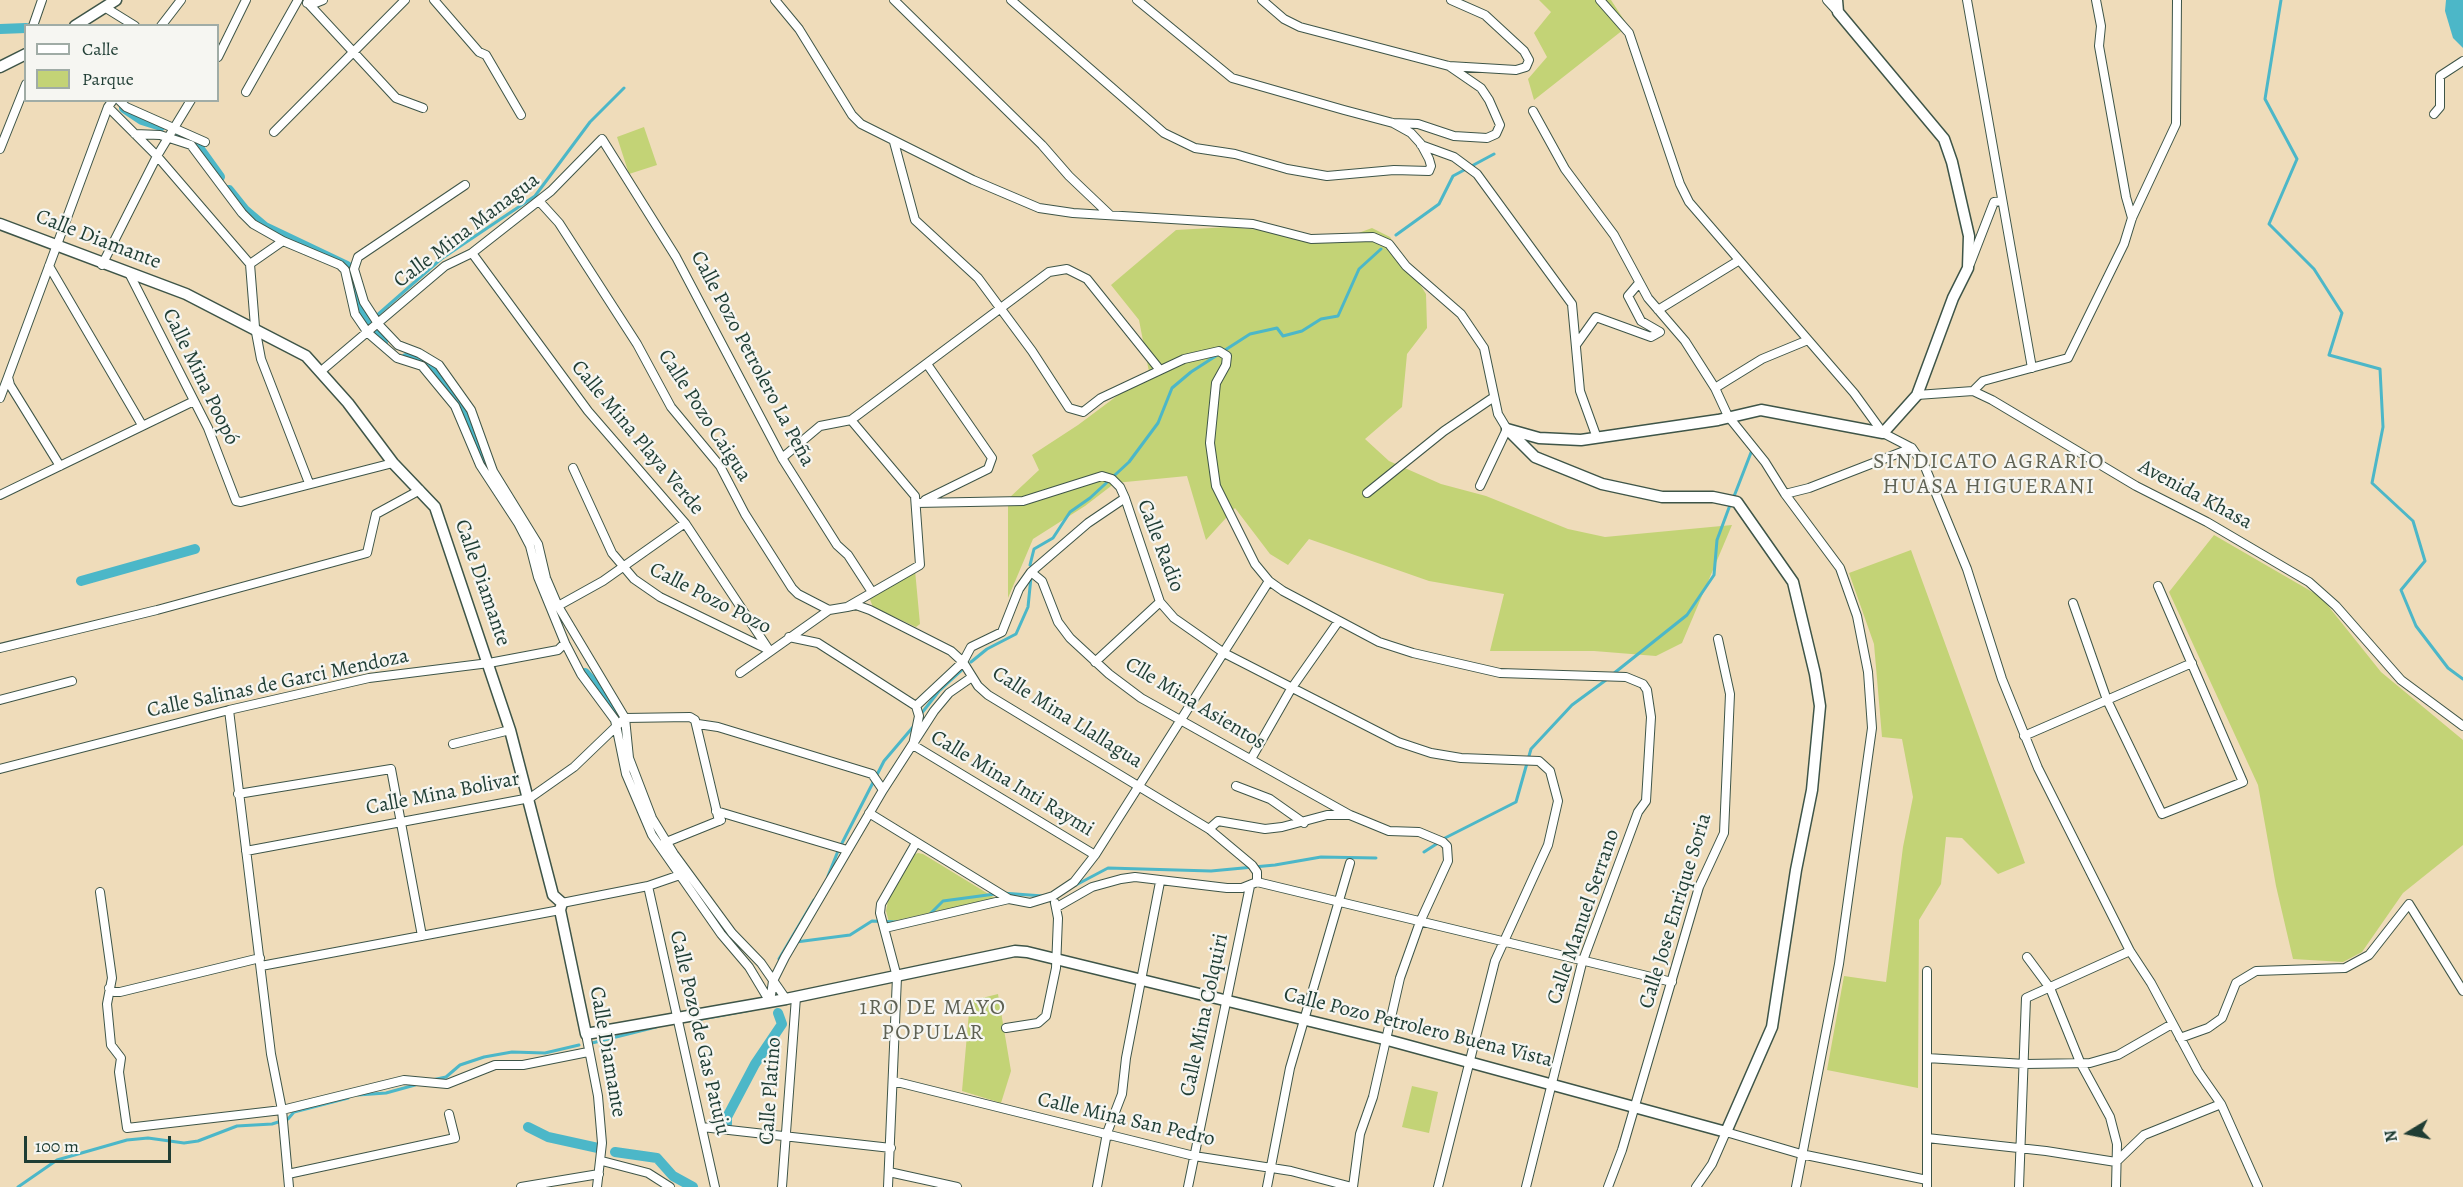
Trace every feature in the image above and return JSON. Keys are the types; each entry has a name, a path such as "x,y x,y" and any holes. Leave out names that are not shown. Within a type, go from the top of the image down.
{"street":[{"path":"34,24 42,0"},
{"path":"78,24 117,0"},
{"path":"163,24 181,0"},
{"path":"219,55 246,0"},
{"path":"246,92 298,0"},
{"path":"306,2 319,3 323,0"},
{"path":"274,132 405,0"},
{"path":"434,0 479,52 486,55 521,115"},
{"path":"775,0 800,29 852,115 861,124 894,142 1039,208 1253,224 1319,240 1373,237 1381,239 1461,314 1478,336 1484,348 1498,414 1507,429 1535,457 1602,484 1662,497 1713,497 1737,502 1793,582 1815,674 1820,706 1812,790 1796,870 1772,1027 1761,1056 1733,1111 1712,1164 1696,1187"},
{"path":"894,0 1042,144 1069,176 1111,215"},
{"path":"1011,0 1164,133 1195,148 1234,154 1287,169 1328,176 1394,170 1429,171 1431,166 1429,159 1421,144 1411,133 1393,123"},
{"path":"1137,0 1232,78 1393,123 1418,124 1454,136 1475,139 1487,138 1496,134 1500,125 1481,88 1449,66"},
{"path":"1262,0 1284,19 1300,27 1449,66 1516,70 1526,67 1529,60 1524,51 1485,15 1451,0"},
{"path":"1600,0 1629,33 1680,184 1689,202 1854,393 1883,434"},
{"path":"1827,0 1944,139 1952,162 1969,236 1968,268"},
{"path":"1837,0 1838,12"},
{"path":"1967,0 2031,368"},
{"path":"2096,0 2101,26 2099,46 2126,197 2132,218"},
{"path":"1917,395 1973,391 1983,381 2068,358 2124,244 2132,218 2176,124 2177,0"},
{"path":"306,2 396,99 423,108"},
{"path":"106,8 132,24"},
{"path":"0,68 24,55"},
{"path":"2434,114 2440,107 2440,76 2463,61"},
{"path":"0,149 24,89"},
{"path":"121,102 196,149 242,213 253,224 283,241 340,265 345,270 355,314 368,333 397,358 422,366 455,406 480,465 518,523 530,546 538,577 566,644 585,680 611,711 626,774 643,818 732,933 773,981 791,998"},
{"path":"102,265 157,156 190,102"},
{"path":"111,104 250,264 255,327 261,358 309,483 393,463"},
{"path":"0,398 111,104"},
{"path":"1533,111 1565,169 1614,235 1640,283 1658,310 1685,341 1715,388 1728,416 1765,462 1785,494 1840,568 1857,616 1868,672 1872,728 1839,964 1796,1187"},
{"path":"135,134 170,132 205,142"},
{"name":"Calle Mina Managua","path":"320,372 445,266 472,253 539,201 599,140 604,141"},
{"name":"Calle Pozo Petrolero La Peña","path":"604,141 682,266 782,458 837,545 848,555 872,592"},
{"path":"894,142 915,220 978,278 1069,408 1076,412 1083,412 1101,398 1184,359 1219,351 1227,356 1227,365 1216,383 1210,443 1211,465 1216,486 1245,547 1269,581 1338,622 1291,689 1251,759"},
{"path":"1421,144 1454,157 1477,174 1572,304 1580,391 1598,438"},
{"path":"465,185 358,258 354,269 364,302 378,325 398,345 419,353 439,365 471,410 494,471 538,544 546,578 558,606 626,718 625,738 634,776 662,844 680,875 721,934 749,967 770,1002"},
{"name":"Calle Pozo Caigua","path":"539,201 559,224 637,344 671,407 720,466 744,514 792,588 798,594 829,610"},
{"path":"1883,434 1917,395 1953,298 1968,268 1994,202 2002,201"},
{"name":"Calle Diamante","path":"0,224 102,265 186,294 255,327 306,356 393,463 435,507 489,663 530,798 553,895 561,907 598,1096 602,1161 597,1187"},
{"path":"250,264 283,241"},
{"name":"Calle Mina Playa Verde","path":"472,253 588,411 685,523 769,650"},
{"path":"1658,310 1738,261"},
{"path":"49,266 142,425"},
{"path":"782,458 820,426 850,420 1049,272 1068,269 1087,279 1160,370"},
{"name":"Calle Mina Poopó","path":"130,274 220,457 233,497 241,502 309,483"},
{"path":"1576,345 1596,317 1651,337 1660,332 1641,321 1628,296 1640,283"},
{"path":"1715,388 1762,359 1808,340"},
{"path":"916,502 939,495 988,470 992,458 927,364"},
{"path":"8,377 10,385 60,466"},
{"name":"Avenida Khasa","path":"1973,391 2136,486 2207,522 2309,582 2352,623 2401,680 2463,726"},
{"path":"1367,493 1443,431 1494,397"},
{"path":"0,495 194,401"},
{"path":"1507,429 1559,440 1598,438 1761,410 1883,434 1912,448 1925,467 1967,569 2002,679 2047,787 2130,951 2221,1104 2258,1187"},
{"path":"850,420 910,490 916,502"},
{"path":"1480,486 1507,429"},
{"path":"1785,494 1809,488 1912,448"},
{"name":"Calle Pozo Pozo","path":"573,468 605,540 622,567 649,591 769,650 829,610 847,607 920,565 916,502"},
{"path":"916,502 1023,501 1102,476 1112,479 1120,487 1125,498"},
{"path":"0,648 157,610 367,553 376,514 420,490"},
{"name":"Calle Radio","path":"1031,572 1088,523 1125,498 1160,602 1174,618 1224,653 1398,742 1431,753 1461,759 1527,759 1545,765 1556,789 1558,801 1554,822 1548,845 1503,941"},
{"path":"558,606 588,591 685,523"},
{"path":"789,637 818,643 916,706 963,662 971,647 1002,632 1018,590 1031,572"},
{"name":"Clle Mina Asientos","path":"1031,572 1042,581 1062,629 1095,662 1122,684 1180,720 1350,814 1389,831 1419,832 1443,842 1447,846 1448,861 1420,922"},
{"path":"869,813 1009,899 1030,903 1053,897 1074,882 1095,855 1269,581"},
{"path":"2073,603 2107,700 2162,814 2243,782 2158,586"},
{"path":"1095,662 1160,602"},
{"name":"Calle Mina Llallagua","path":"847,607 855,605 870,610 943,646 963,662 972,677 988,694 1209,829 1252,865 1257,872 1254,884"},
{"name":"Calle Manuel Serrano","path":"1338,622 1379,642 1413,653 1500,673 1636,679 1647,690 1650,705 1646,801 1638,812 1582,963 1526,1187"},
{"name":"Calle Jose Enrique Soria","path":"1608,1187 1699,887 1724,833 1730,694 1718,639"},
{"name":"Calle Salinas de Garci Mendoza","path":"0,769 229,710 369,678 489,663 558,650 566,644"},
{"path":"740,673 769,650"},
{"path":"2024,736 2192,663"},
{"path":"770,1002 773,981 883,790 949,693 972,677"},
{"path":"0,700 72,681"},
{"name":"Calle Mina Inti Raymi","path":"916,706 919,716 913,745 1095,855"},
{"path":"229,710 270,1054 282,1110 289,1187"},
{"path":"626,718 690,717 698,724 718,727 872,774 883,790"},
{"name":"Calle Mina Bolivar","path":"246,851 530,798 574,767 626,718"},
{"path":"698,724 719,821"},
{"path":"453,744 510,730"},
{"path":"238,794 391,769 422,936"},
{"path":"1236,786 1270,800 1304,822"},
{"path":"716,811 847,850"},
{"path":"1209,829 1218,821 1265,829 1328,815 1350,814"},
{"path":"662,844 733,816"},
{"path":"888,1187 897,977 880,914 885,893 916,843"},
{"path":"1267,1187 1269,1168 1304,1019 1350,864"},
{"path":"110,988 114,992 120,992 260,962 422,936 561,907 648,886 680,875"},
{"path":"1057,907 1092,887 1111,880 1134,877 1160,882 1227,888 1254,884 1503,941 1582,963 1672,982"},
{"path":"1097,1187 1107,1133 1122,1094 1139,981 1160,882"},
{"name":"Calle Mina Colquiri","path":"1188,1187 1226,1000 1254,884"},
{"name":"Calle Pozo de Gas Patuju","path":"648,886 715,1187"},
{"path":"100,892 112,978 107,1004 111,1045 121,1058 119,1072 127,1128 282,1110 404,1080 447,1084 495,1065 523,1065 588,1052"},
{"path":"1006,1029 1043,1021 1056,968 1057,907 1053,897"},
{"path":"885,928 1009,899"},
{"path":"2180,1038 2208,1028 2222,1018 2236,983 2256,971 2345,968 2369,955 2409,904 2463,991"},
{"path":"1353,1187 1360,1134 1373,1097 1384,1039 1400,978 1420,922"},
{"path":"1438,1187 1490,978 1503,941"},
{"name":"Calle Pozo Petrolero Buena Vista","path":"586,1034 791,998 1014,951 1111,971 1139,981 1384,1039 1634,1105 1802,1154 1927,1183"},
{"path":"2019,1187 2026,998 2130,951"},
{"path":"2027,957 2050,988 2080,1062 2115,1131 2116,1187"},
{"path":"1927,971 1927,1183"},
{"name":"Calle Platino","path":"782,1187 791,998"},
{"path":"1927,1058 2025,1064 2105,1060 2172,1024"},
{"name":"Calle Mina San Pedro","path":"893,1081 1194,1156 1269,1168 1353,1187"},
{"path":"2116,1162 2144,1135 2221,1104"},
{"path":"288,1174 455,1138 449,1114"},
{"path":"702,1127 891,1148"},
{"path":"1927,1138 2116,1162"},
{"path":"602,1161 648,1173 670,1187"},
{"path":"889,1172 957,1187"},
{"path":"521,1187 599,1174"}],"green space":[{"path":"1539,0 1611,0 1628,26 1534,100 1528,79 1547,57 1534,33 1551,12"},
{"path":"644,127 657,165 629,174 617,137"},
{"path":"1229,227 1293,233 1334,242 1372,228 1390,237 1426,294 1427,328 1407,354 1402,407 1365,439 1389,461 1441,484 1486,496 1568,529 1605,537 1732,525 1682,643 1656,656 1594,651 1490,651 1504,594 1429,581 1309,539 1288,565 1270,554 1235,508 1206,540 1187,476 1115,483 1085,506 1033,539 1008,598 1008,499 1039,470 1032,455 1078,425 1149,372 1139,320 1111,285 1176,230"},
{"path":"2214,535 2321,597 2381,672 2463,740 2463,845 2403,893 2362,952 2343,962 2293,959 2276,886 2258,785 2169,592"},
{"path":"1911,550 2025,863 1998,874 1962,838 1946,837 1941,884 1919,920 1918,1088 1827,1070 1844,976 1886,982 1903,847 1913,797 1902,739 1882,737 1874,644 1849,573"},
{"path":"915,570 920,624 916,627 873,607 869,597"},
{"path":"918,853 995,898 889,922 886,911 889,896 913,855"},
{"path":"998,994 1011,1071 1001,1103 962,1091 970,1001"},
{"path":"1412,1086 1438,1092 1429,1133 1402,1127"}],"water":[{"path":"2446,0 2463,0 2463,48 2453,38 2445,11"}],"waterway":[{"path":"2281,0 2265,99 2297,159 2269,224 2314,269 2342,313 2329,355 2380,369 2383,427 2372,483 2413,521 2425,561 2401,590 2416,626 2448,668 2463,679"},
{"path":"0,29 24,28"},
{"path":"367,324 441,259 535,196 590,122 624,88"},
{"path":"124,108 142,120 161,126"},
{"path":"181,134 197,145 220,177"},
{"path":"1396,235 1439,204 1453,176 1494,154"},
{"path":"229,190 245,210 265,227 347,266 359,312 383,343"},
{"path":"1030,565 1034,549 1053,538 1070,512 1090,498 1129,462 1158,423 1172,388 1191,372 1250,334 1277,328 1283,336 1302,331 1321,319 1338,316 1359,269 1381,249"},
{"path":"406,358 424,362 433,368 443,381 466,415 493,478"},
{"path":"1733,499 1752,450"},
{"path":"1613,674 1687,615 1714,575 1717,540 1730,505"},
{"path":"81,581 195,549"},
{"path":"971,662 987,649 1016,634 1028,607 1031,577"},
{"path":"921,714 939,691 963,669"},
{"path":"585,673 617,709 626,746"},
{"path":"1443,839 1516,802 1531,749 1572,705 1606,680"},
{"path":"828,876 838,851 884,761 913,727"},
{"path":"1424,852 1438,843"},
{"path":"1074,886 1108,868 1211,871 1275,865 1321,857 1376,858"},
{"path":"1002,893 1043,896"},
{"path":"930,914 943,901 995,894"},
{"path":"779,959 814,900"},
{"path":"796,942 850,935 872,921 897,922"},
{"path":"696,1020 751,1010"},
{"path":"727,1124 727,1117 755,1064 782,1024 778,1013"},
{"path":"592,1043 656,1027"},
{"path":"432,1080 446,1077 460,1065 484,1057 512,1052 545,1053 579,1045"},
{"path":"358,1095 386,1093 415,1085"},
{"path":"18,1187 57,1160 127,1140 148,1138 184,1143 198,1141 237,1126 272,1124 288,1119 294,1112 348,1098"},
{"path":"528,1127 548,1137 598,1148"},
{"path":"615,1152 657,1158 673,1176 693,1187"}],"district":[{"name":"SINDICATO AGRARIO HUASA HIGUERANI","path":"1989,476"},
{"name":"1RO DE MAYO POPULAR","path":"933,1022"}]}
